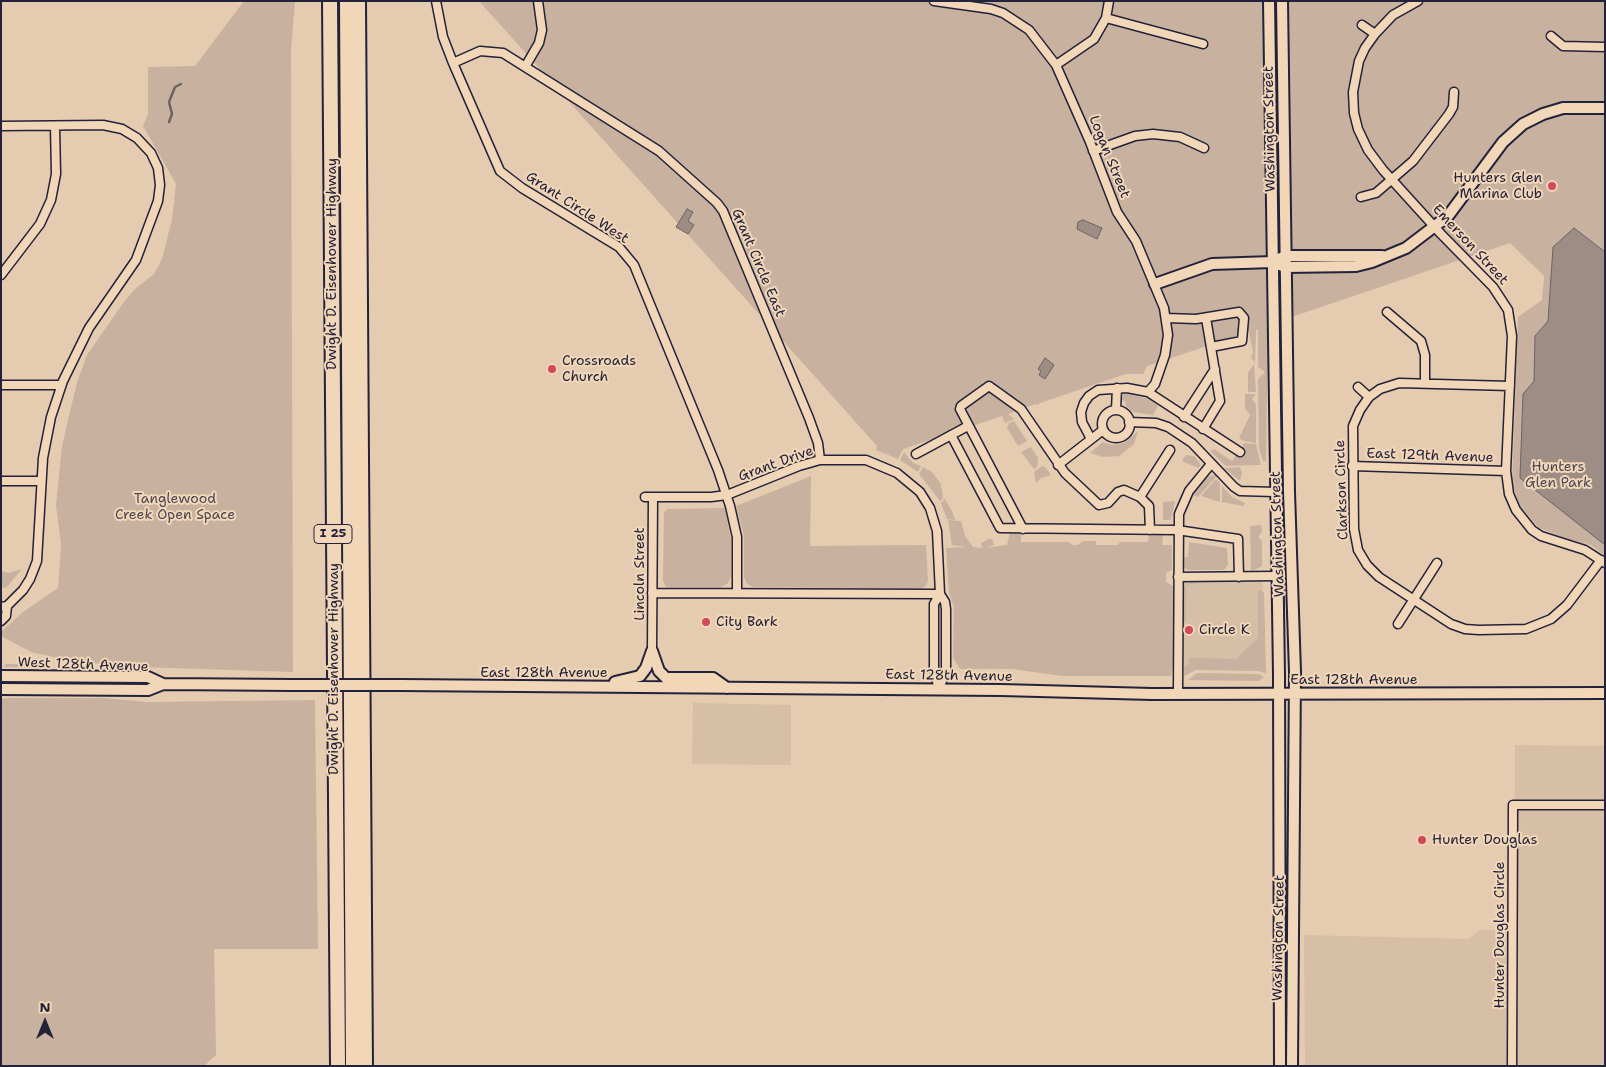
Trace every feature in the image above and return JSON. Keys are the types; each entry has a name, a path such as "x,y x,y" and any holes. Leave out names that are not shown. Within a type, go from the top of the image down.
{"highway":[{"name":"Dwight D. Eisenhower Highway","path":"330,1 338,1066"},
{"path":"338,1 345,1066"},
{"path":"347,1 354,1066"},
{"name":"Dwight D. Eisenhower Highway","path":"358,1 365,1066"}],"main road":[{"name":"Washington Street","path":"1269,1 1277,576 1280,1066"},
{"name":"Washington Street","path":"1282,1 1289,492 1294,594 1295,694 1292,1066"},
{"path":"1155,284 1212,264 1273,262 1285,267 1356,266 1372,262 1406,248 1435,228 1448,216 1503,142 1523,124 1543,114 1563,108 1605,108"},
{"path":"1273,262 1285,256 1384,256"},
{"path":"1276,492 1289,492"},
{"path":"592,687 640,676 646,668 652,652"},
{"path":"652,652 659,671 666,678 713,678 727,688"},
{"name":"West 128th Avenue","path":"2,676 148,678 163,684 293,685"},
{"name":"West 128th Avenue","path":"3,690 148,690 163,684"},
{"name":"East 128th Avenue","path":"293,685 939,689 1178,694 1605,693"}],"street":[{"name":"Grant Circle West","path":"436,1 443,37 500,171 522,188 619,247 628,256 727,495 737,537 737,593"},
{"path":"525,66 539,43 542,30 538,1"},
{"name":"Logan Street","path":"934,1 991,9 1003,13 1029,30 1056,65 1094,151 1117,212 1136,241 1155,284 1166,318 1168,335 1165,355 1155,384 1148,392"},
{"path":"1056,65 1090,43 1106,18 1109,1"},
{"name":"Emerson Street","path":"1418,1 1393,15 1374,34 1359,61 1355,77 1354,113 1368,150 1435,228 1493,287 1508,310 1512,336 1506,471 1511,499 1520,517 1532,530 1546,538 1585,550 1603,562"},
{"path":"1106,18 1203,44"},
{"path":"1362,25 1374,34"},
{"path":"1551,36 1563,46 1605,48"},
{"name":"Grant Circle East","path":"453,62 480,51 503,53 659,152 717,203 723,211 809,418 818,443 820,460"},
{"path":"1361,197 1376,193 1414,161 1449,114 1453,107 1454,92"},
{"path":"1,126 103,125 116,127 132,134 146,146 156,162 160,185 158,201 144,243 131,268 85,335 61,385 47,434 40,481 37,560 27,584 4,606"},
{"path":"1,275 40,224 51,200 56,174 56,126"},
{"path":"1094,151 1135,136 1153,134 1180,137 1204,148"},
{"path":"1166,318 1206,318 1239,312 1244,318 1242,341 1211,347"},
{"path":"1388,312 1421,341 1425,355 1425,383"},
{"path":"1203,429 1220,402 1206,318"},
{"path":"1184,417 1215,369"},
{"name":"Clarkson Circle","path":"1510,386 1425,383 1391,385 1380,388 1369,397 1354,420 1352,466 1354,529 1358,550 1367,565 1379,578 1444,619 1465,629 1526,629 1539,626 1561,611 1603,562"},
{"path":"1,385 61,385"},
{"path":"1023,529 962,414 961,406 989,386 1022,409 1058,465 1099,505 1108,504 1118,492 1124,490 1140,497 1149,506 1150,530"},
{"path":"1358,387 1369,397"},
{"path":"1116,410 1117,388"},
{"path":"1091,439 1082,422 1081,412 1084,403 1089,396 1098,390 1117,388 1148,392 1240,452"},
{"path":"1116,410 1126,415 1129,422 1126,433 1120,437 1108,436 1103,430 1102,422 1105,415 1116,410"},
{"path":"1129,422 1156,422 1168,427 1192,444 1240,491 1276,492"},
{"path":"916,454 968,426"},
{"path":"1058,465 1103,430"},
{"path":"950,436 1000,528 1178,530 1238,539 1239,577"},
{"path":"1140,497 1170,450"},
{"name":"Grant Drive","path":"649,497 711,497 727,495 820,460 866,460 897,473 920,492 930,508 938,531 940,594 945,602 946,609 946,670 939,689"},
{"path":"1178,694 1179,514 1189,491 1211,464"},
{"name":"East 129th Avenue","path":"1352,466 1506,471"},
{"path":"1,481 40,481"},
{"name":"Lincoln Street","path":"649,497 652,652"},
{"path":"1398,624 1437,563"},
{"path":"1178,577 1277,576"},
{"path":"652,593 940,594"},
{"name":"Grant Drive","path":"939,689 934,671 934,604 940,594"},
{"path":"1,600 6,616 1,621"},
{"name":"Hunter Douglas Circle","path":"1512,1066 1514,805 1605,805"}],"shaded area":[{"path":"687,209 693,212 688,221 694,225 688,234 676,227"},
{"path":"1083,220 1102,228 1097,239 1077,229 1078,222"},
{"name":"Hunters Glen Park","path":"1574,228 1605,252 1605,545 1520,478 1523,394 1534,381 1535,336 1548,321 1553,247"},
{"path":"1045,358 1054,365 1045,379 1039,375 1041,371 1038,369"},
{"path":"1262,572 1265,649 1249,666 1183,666 1182,573"},
{"path":"693,703 791,705 791,765 692,764"},
{"path":"1515,745 1605,746 1605,1066 1305,1066 1304,935 1469,939 1480,930 1515,931"}],"green space":[{"name":"Tanglewood Creek Open Space","path":"244,1 295,1 291,50 293,672 138,667 122,664 79,663 31,652 1,636 1,632 23,612 58,588 61,544 56,505 62,446 77,382 87,355 123,303 136,288 154,274 162,259 172,219 176,184 143,126 148,114 148,67 195,66"},
{"path":"479,1 1605,1 1605,556 1591,545 1539,528 1520,506 1512,484 1518,317 1542,300 1544,276 1510,243 1268,325 1266,461 1263,461 1259,448 1258,379 1265,372 1258,367 1258,329 1256,330 1255,362 1251,358 1253,352 1249,332 1147,366 1143,374 1126,374 1008,414 1014,419 1005,423 1002,416 903,449 898,459 876,450 877,446"},
{"path":"1254,364 1256,392 1248,392 1248,373"},
{"path":"1124,393 1150,399 1158,406 1153,415 1133,412 1126,406 1125,401 1121,400"},
{"path":"1245,394 1256,394 1252,399 1256,404 1256,443 1239,438 1250,415 1245,408"},
{"path":"1014,421 1027,441 1018,446 1007,428 1009,423"},
{"path":"1138,431 1134,444 1119,456 1103,457 1090,453 1103,442 1112,445 1124,443"},
{"path":"1244,443 1256,444 1261,465 1226,466 1210,451 1214,449 1232,461 1236,455 1238,456"},
{"path":"1031,447 1038,458 1037,467 1034,469 1021,452"},
{"path":"904,452 913,463 921,466 918,472 900,460"},
{"path":"1186,455 1194,456 1201,465 1198,468 1182,461"},
{"path":"1042,466 1051,475 1041,478 1036,483 1034,472"},
{"path":"923,467 932,472 941,484 943,499 940,501 919,474"},
{"path":"1240,467 1242,473 1240,481 1224,468"},
{"path":"1213,475 1217,476 1198,497 1193,495 1205,478"},
{"path":"811,476 810,546 926,545 928,580 926,586 920,589 753,587 747,584 744,577 744,536 736,506"},
{"path":"1216,479 1220,483 1220,502 1201,496"},
{"path":"1222,486 1232,497 1245,503 1243,506 1222,502"},
{"path":"945,499 955,520 947,519 941,503"},
{"path":"1175,501 1171,520 1163,520 1163,502"},
{"path":"725,508 731,540 731,576 728,583 721,587 666,587 663,581 664,513 667,509"},
{"path":"948,520 961,521 965,536 973,547 982,548 981,543 989,539 992,539 994,545 986,548 1007,545 1010,533 1021,533 1021,542 1069,542 1072,545 1078,545 1083,541 1096,541 1096,545 1118,545 1120,542 1148,542 1149,534 1163,534 1162,545 1172,545 1172,570 1166,573 1166,582 1173,586 1173,667 1171,676 1062,676 1012,669 960,669 953,658 954,607 949,593 946,548 966,547 952,545"},
{"path":"1261,525 1262,532 1258,537 1262,541 1262,566 1251,572 1250,526"},
{"path":"1189,542 1227,548 1228,565 1224,570 1189,570 1182,567 1182,558 1188,557"},
{"path":"22,569 6,588 1,587 1,571 9,573"},
{"path":"1189,583 1205,583 1190,584 1186,587 1186,623 1183,621 1182,590"},
{"path":"1258,590 1264,592 1266,673 1258,671 1196,670 1184,676 1184,667 1189,664 1189,658 1236,659 1258,638"},
{"path":"6,664 41,664 41,668 4,667"},
{"path":"1197,673 1259,674 1264,677 1259,681 1188,680"},
{"path":"103,698 148,702 315,700 318,949 214,949 216,1055 204,1066 1,1066 1,699"}],"waterway":[{"path":"169,122 172,114 169,102 175,87 181,84"}],"place":[{"name":"Hunters Glen Marina Club","path":"1552,186"},
{"name":"Crossroads Church","path":"552,369"},
{"name":"City Bark","path":"706,622"},
{"name":"Circle K","path":"1189,630"},
{"name":"Hunter Douglas","path":"1422,840"}]}
